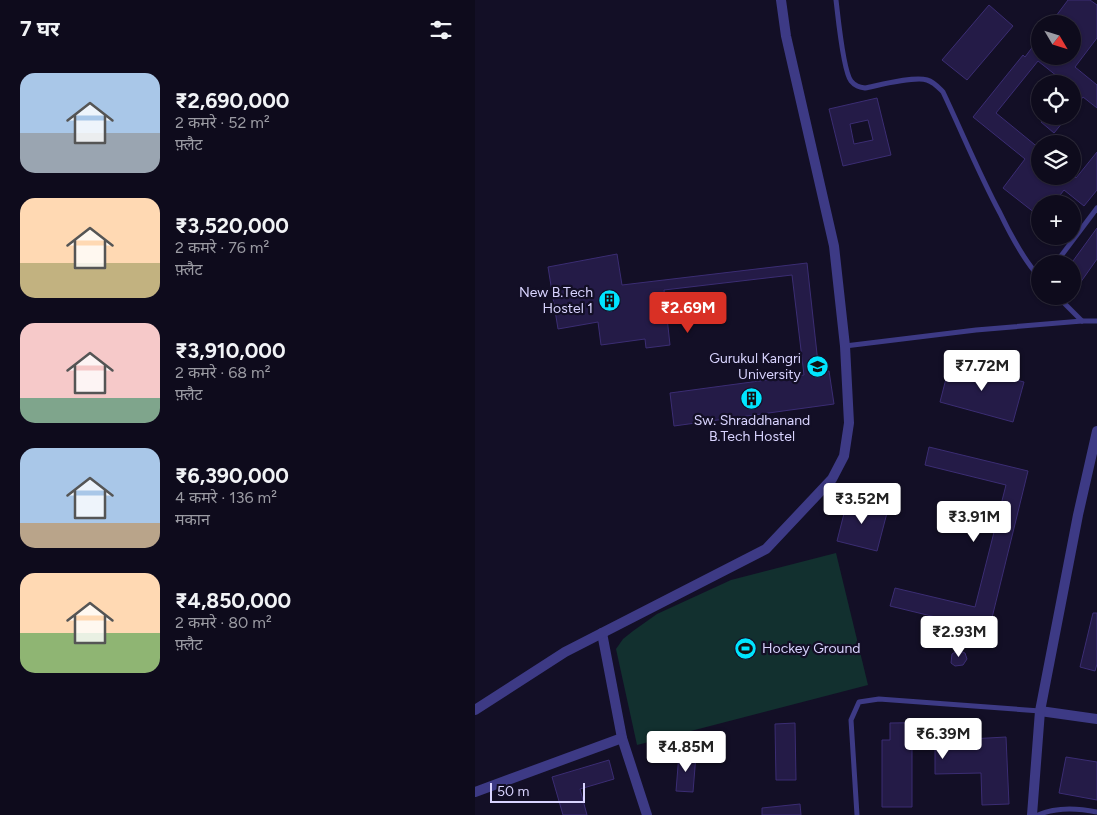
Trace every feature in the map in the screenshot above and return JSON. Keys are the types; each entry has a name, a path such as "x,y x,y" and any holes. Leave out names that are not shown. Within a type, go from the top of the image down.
{"street":[{"path":"475,710 565,652 767,548 832,479 844,456 849,423 845,346 834,246 788,45 781,0"},
{"path":"1033,815 1040,711 1078,515 1097,431"},
{"path":"602,633 622,738 647,815"},
{"path":"1040,711 1097,719"},
{"path":"475,792 622,738"}],"lane":[{"path":"836,0 846,69 852,83 858,87 865,88 926,80 936,85 943,92 988,191 1031,268"},
{"path":"1062,255 1097,208"},
{"path":"1066,305 1082,321"},
{"path":"845,346 976,330 1097,321"},
{"path":"857,815 851,720 859,702 879,699 1040,711"},
{"path":"1038,815 1061,809 1097,812"}],"green space":[{"path":"836,553 868,685 637,745 616,649 623,639 657,614 731,580"}],"building":[{"path":"1068,0 1090,0 1097,5 1097,38 1081,59 1081,15 1057,15"},
{"path":"989,5 1013,26 967,80 942,60"},
{"path":"1031,49 1031,65 1035,65 996,113 1031,142 1031,185 1081,185 1081,172 1097,152 1097,190 1084,206 1081,204 1081,195 1070,195 1064,190 1060,195 1031,195 1031,210 1003,188 1025,159 973,117 1023,55 1025,57"},
{"path":"1043,65 1077,65 1075,67 1097,85 1097,108 1083,97 1081,100 1081,75 1056,75"},
{"path":"877,98 891,155 843,166 829,109","holes":["868,120 873,140 854,144 850,124"]},
{"path":"1045,125 1061,125 1054,133"},
{"path":"1097,228 1097,259 1081,282 1081,255 1077,255"},
{"path":"617,254 622,285 807,263 819,372 829,371 834,404 674,426 670,393 804,375 792,275 664,290 670,345 646,348 645,339 601,345 598,322 558,329 548,267"},
{"path":"950,363 1024,382 1013,422 940,402"},
{"path":"929,447 1028,471 989,630 890,606 895,588 975,607 1006,485 925,465"},
{"path":"848,498 888,509 877,551 837,541"},
{"path":"1093,613 1097,613 1097,664 1095,671 1080,667"},
{"path":"958,650 965,653 967,659 963,665 955,666 951,663 952,654"},
{"path":"970,722 970,739 1006,737 1009,804 982,805 981,773 935,774 935,741 912,741 912,807 882,807 882,740 890,740 890,723"},
{"path":"795,723 796,780 776,780 775,724"},
{"path":"679,754 696,755 693,792 676,791"},
{"path":"1066,757 1097,762 1097,800 1059,793"},
{"path":"609,760 614,779 580,789 587,815 563,815 552,777"},
{"path":"800,804 801,815 762,815 762,808"}],"place":[{"name":"New B.Tech Hostel 1","path":"609,300"},
{"name":"Gurukul Kangri University","path":"817,366"},
{"name":"Sw. Shraddhanand B.Tech Hostel","path":"752,398"},
{"name":"Hockey Ground","path":"746,648"}]}
